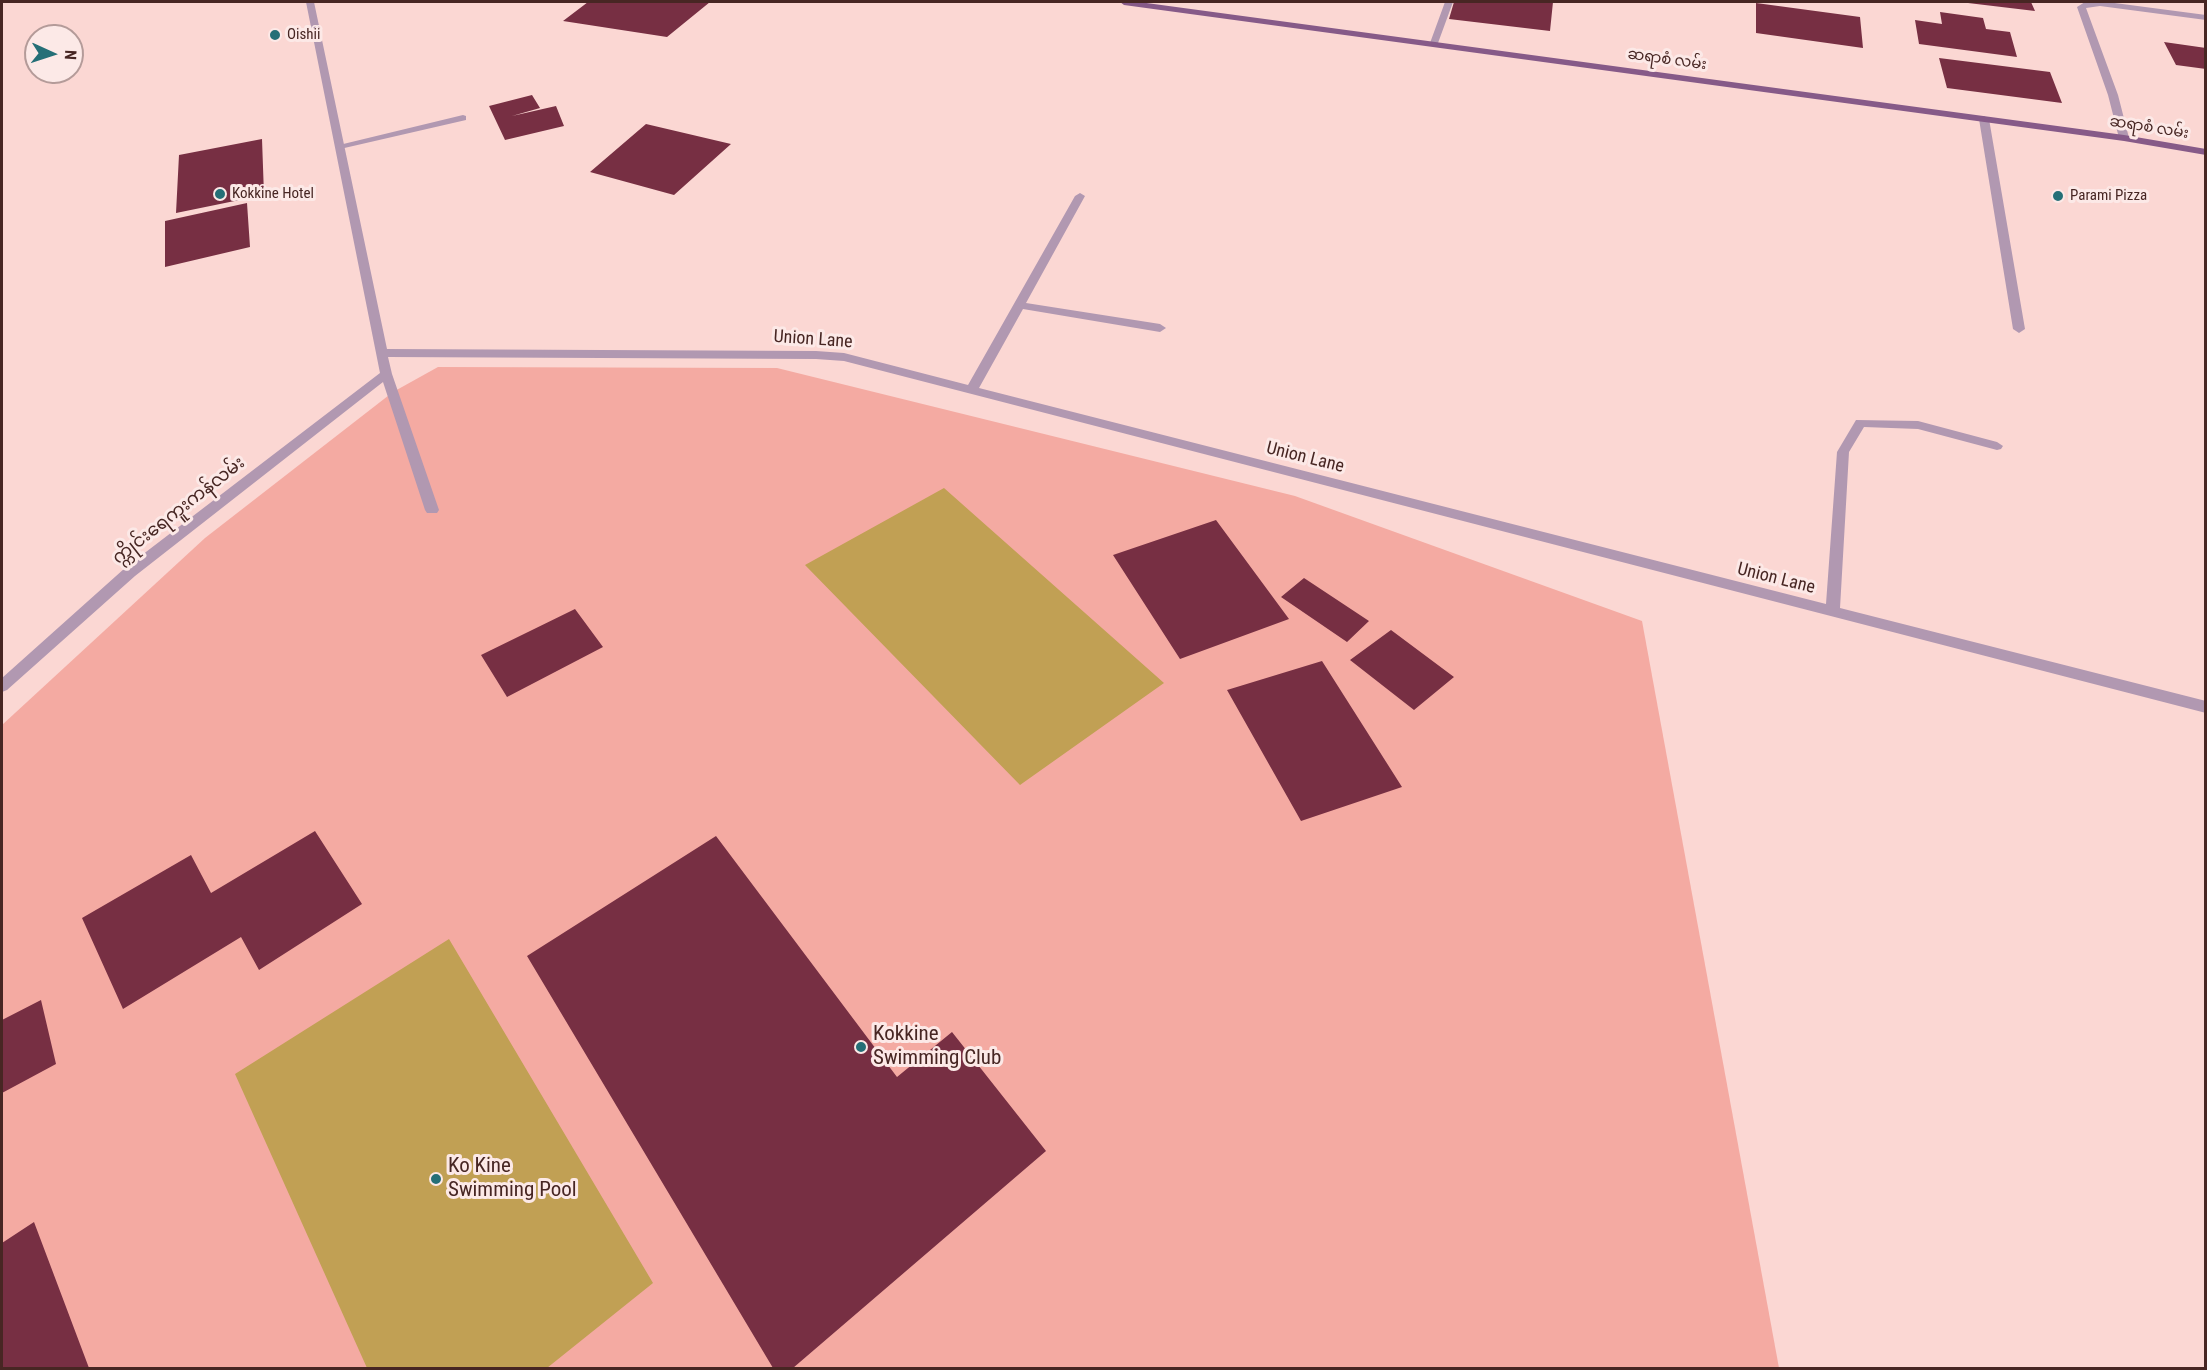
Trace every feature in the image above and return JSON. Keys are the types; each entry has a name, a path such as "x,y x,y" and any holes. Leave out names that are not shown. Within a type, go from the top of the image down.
{"main road":[{"name":"ဆရာစံ လမ်း","path":"1124,2 2124,138 2205,152"}],"street":[{"path":"310,2 386,374 432,510"},
{"path":"1434,43 1449,2"},
{"path":"2124,138 2113,95 2081,7 2088,3 2100,3 2205,18"},
{"path":"340,146 463,118"},
{"path":"1984,119 2019,329"},
{"path":"971,391 1080,196"},
{"path":"1019,305 1160,328"},
{"name":"Union Lane","path":"382,353 844,357 2205,707"},
{"name":"က္ကိုင်းရေကူးကန်လမ်း","path":"2,686 130,572 386,374"},
{"path":"1833,612 1843,452 1860,423 1918,425 1997,447"}],"shaded area":[{"name":"Kokkine Swimming Club","path":"438,367 777,368 1295,496 1642,621 1779,1368 2,1368 2,725 205,538 393,392"},
{"path":"944,488 1164,683 1020,785 805,565"},
{"name":"Ko Kine Swimming Pool","path":"449,939 653,1283 547,1368 367,1368 235,1074"}],"building":[{"path":"588,2 710,2 667,37 563,21"},
{"path":"1454,2 1553,2 1550,31 1449,19"},
{"path":"2031,2 2035,11 1968,3"},
{"path":"1756,3 1860,17 1863,48 1756,33"},
{"path":"1940,12 1983,18 1986,29 2010,32 2017,57 1919,44 1915,20 1942,24"},
{"path":"2164,42 2206,48 2206,69 2176,65"},
{"path":"1939,58 2050,72 2062,103 1947,88"},
{"path":"532,95 540,108 512,116 556,106 564,126 505,140 489,106"},
{"path":"646,124 731,144 674,195 590,172"},
{"path":"262,139 264,195 176,213 179,155"},
{"path":"247,203 250,247 165,267 165,221"},
{"path":"1216,520 1289,619 1180,659 1113,555"},
{"path":"1304,578 1369,621 1347,642 1281,597"},
{"path":"575,609 603,647 507,697 481,655"},
{"path":"1391,630 1454,677 1414,710 1350,660"},
{"path":"1322,661 1402,787 1301,821 1227,690"},
{"path":"315,831 362,904 259,970 241,937 123,1009 82,918 191,855 211,893"},
{"path":"716,836 897,1077 952,1032 1046,1151 793,1368 773,1368 527,956"},
{"path":"41,1000 56,1064 2,1093 2,1020"},
{"path":"34,1222 89,1368 2,1368 2,1243"}],"place":[{"name":"Oishii","path":"275,35"},
{"name":"Kokkine Hotel","path":"220,194"},
{"name":"Parami Pizza","path":"2058,196"},
{"name":"Kokkine Swimming Club","path":"861,1047"},
{"name":"Ko Kine Swimming Pool","path":"436,1179"}]}
